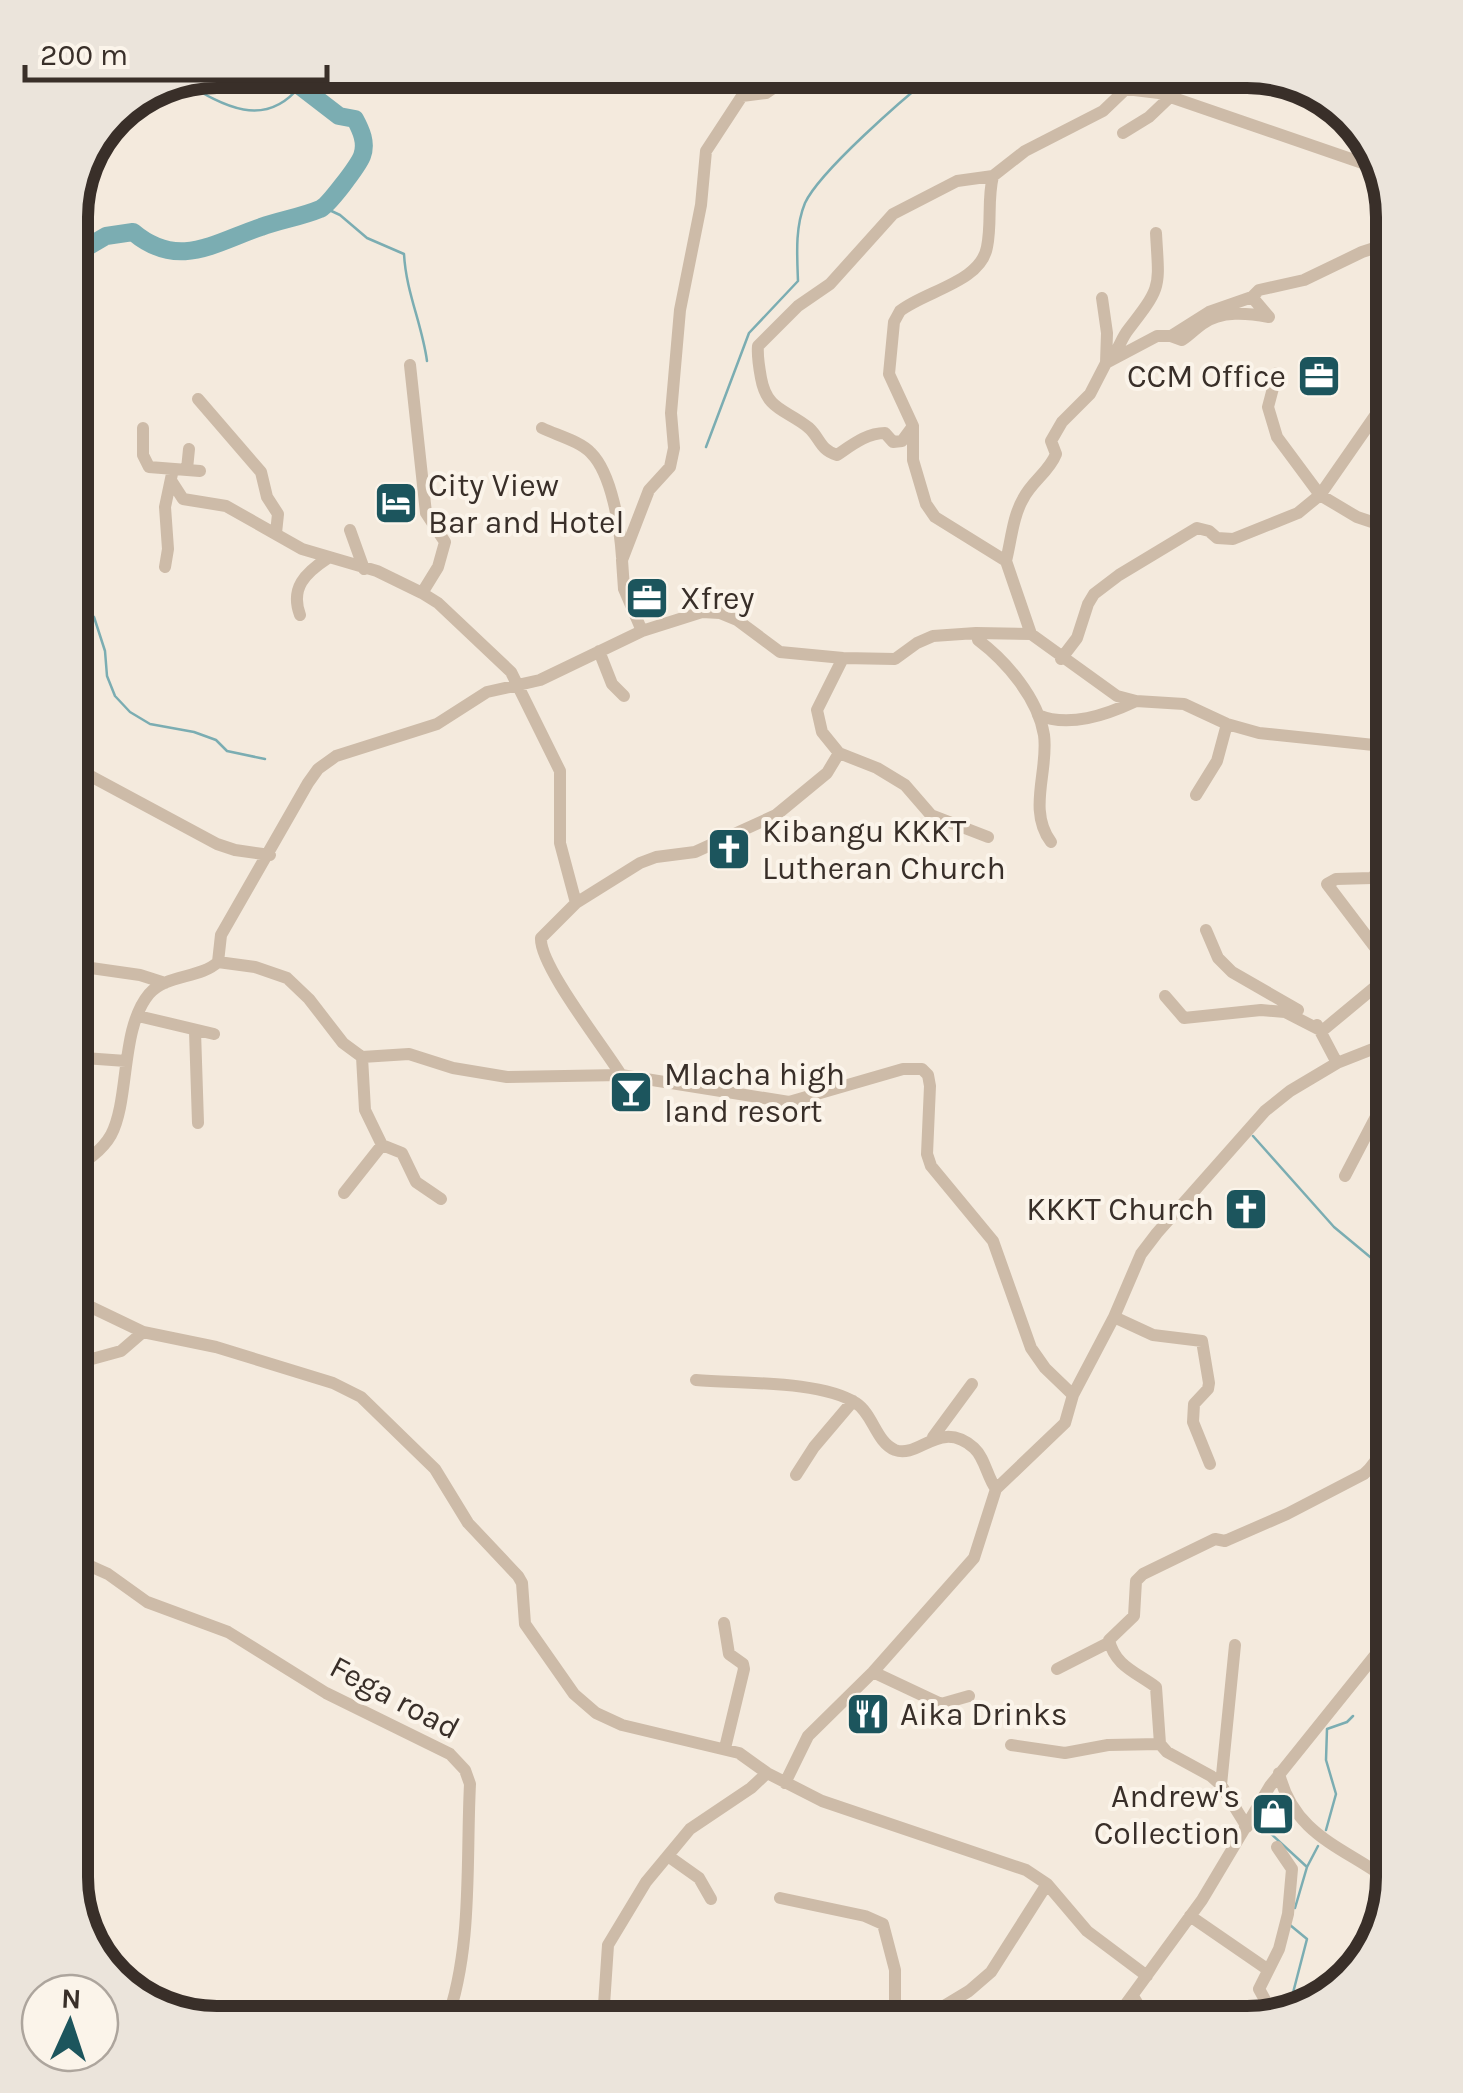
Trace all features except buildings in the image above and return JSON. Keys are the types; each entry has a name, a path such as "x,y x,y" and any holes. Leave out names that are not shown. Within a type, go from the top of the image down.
{"street":[{"path":"622,560 649,490 670,467 674,448 671,413 680,310 701,205 708,146 742,96 766,93 773,88"},
{"path":"913,426 902,441 893,442 886,434 878,433 837,455 830,453 822,448 812,430 764,393 758,346 798,306 830,284 893,214 957,182 993,176 1025,151 1103,111 1127,88 1170,96 1364,163"},
{"path":"1123,133 1149,117 1170,96"},
{"path":"993,176 984,257 970,272 904,308 894,322 889,374 913,426 913,460 930,510 1006,561"},
{"path":"1156,232 1159,285 1152,301 1106,363 1090,394 1062,422 1051,441 1056,454 1020,503 1006,561 1031,634 1118,696 1184,704 1226,724 1260,733 1376,745"},
{"path":"1170,336 1209,312 1252,297 1259,290 1304,280 1376,247"},
{"path":"1106,363 1158,336 1182,340 1202,324 1223,316 1251,313 1269,317 1252,297"},
{"path":"1102,298 1108,332 1106,363"},
{"path":"410,366 426,513 445,542 438,567 422,593"},
{"path":"1277,373 1268,407 1276,437 1320,496 1376,523"},
{"path":"198,400 261,472 267,496 278,514 276,533"},
{"path":"1062,658 1077,638 1094,594 1197,528 1217,538 1239,537 1298,513 1320,496 1376,415"},
{"path":"143,428 145,464 183,473"},
{"path":"542,428 594,456 613,499 624,588 642,631"},
{"path":"164,567 168,549 165,507 183,473 189,449"},
{"path":"183,473 183,499 226,506 302,549 377,571 422,593 438,603 502,663 518,686 560,771 560,843 564,870 576,903"},
{"path":"350,530 364,568"},
{"path":"300,616 296,594 302,579 328,558"},
{"path":"218,962 220,938 308,783 326,762 383,739 445,721 487,692 518,686 565,669 642,631 702,612 720,613 737,620 780,652 844,658 895,659 933,636 1031,634"},
{"path":"978,640 1015,677 1038,715 1044,736 1039,790 1044,833 1051,842"},
{"path":"600,651 612,684 624,696"},
{"path":"844,658 817,710 822,732 839,752 891,776 932,815 988,837"},
{"path":"1038,715 1055,721 1073,720 1136,701"},
{"path":"1196,795 1217,760 1226,724"},
{"path":"621,1075 541,948 546,930 576,903 640,863 695,852 760,825 827,774 839,752"},
{"path":"88,775 217,844 270,854"},
{"path":"1376,873 1372,878 1336,878 1327,884 1376,949"},
{"path":"1206,930 1218,958 1232,972 1303,1013 1322,1031 1337,1063"},
{"path":"88,1158 112,1134 126,1061 138,1016 149,994 165,983 218,962 287,978 310,999 342,1044 362,1057 409,1054 453,1068 507,1077 621,1075 788,1102 904,1069 922,1069 930,1086 927,1154 931,1166 993,1241 1031,1348 1074,1395"},
{"path":"88,968 165,983"},
{"path":"1322,1031 1376,985"},
{"path":"1165,996 1184,1018 1261,1010 1286,1012 1322,1031"},
{"path":"138,1016 214,1034"},
{"path":"195,1031 198,1122"},
{"path":"784,1784 808,1736 873,1672 974,1558 996,1489 1065,1423 1074,1395 1145,1249 1259,1116 1290,1091 1337,1063 1376,1050"},
{"path":"362,1057 365,1110 382,1145 402,1152 416,1182 441,1200"},
{"path":"88,1058 126,1061"},
{"path":"1345,1176 1376,1117"},
{"path":"344,1192 382,1145"},
{"path":"88,1306 143,1332 216,1347 333,1384 361,1397 428,1462 468,1523 518,1576 525,1624 574,1694 596,1713 622,1725 725,1748 748,1757 784,1784 822,1800 1026,1870 1047,1884 1086,1931 1147,1976"},
{"path":"1114,1317 1152,1335 1202,1341 1209,1383 1194,1404 1193,1422 1210,1464"},
{"path":"88,1360 122,1351 143,1332"},
{"path":"696,1380 819,1388 864,1410 890,1448 899,1452 934,1437 972,1384"},
{"path":"796,1475 852,1401"},
{"path":"934,1437 957,1438 973,1446 996,1489"},
{"path":"1058,1669 1108,1643 1117,1629 1134,1616 1136,1581 1143,1574 1215,1539 1225,1541 1345,1486 1376,1461"},
{"name":"Fega road","path":"88,1565 108,1574 147,1602 228,1632 326,1693 450,1754 466,1770 470,1784 462,1953 453,2005"},
{"path":"724,1623 729,1654 744,1669 725,1748"},
{"path":"1108,1643 1127,1671 1156,1687 1160,1744 1221,1785 1247,1826"},
{"path":"1221,1785 1235,1644"},
{"path":"1125,2006 1190,1916 1279,1773 1376,1653"},
{"path":"873,1672 941,1704 969,1696"},
{"path":"1011,1745 1065,1753 1108,1745 1160,1744"},
{"path":"1279,1773 1284,1789 1308,1827 1325,1843 1376,1871"},
{"path":"604,2005 605,1958 613,1933 646,1882 690,1828 767,1774"},
{"path":"1267,2003 1259,1989 1276,1956 1288,1914 1292,1869 1278,1847"},
{"path":"668,1856 699,1878 711,1899"},
{"path":"945,2006 992,1972 1047,1884"},
{"path":"780,1898 865,1916 883,1924 895,1970 898,2006"},
{"path":"1190,1916 1267,1969"},
{"path":"1133,1996 1139,2006"}],"waterway":[{"path":"197,90 229,105 258,110 273,107 298,88"},
{"path":"88,246 106,236 133,232 165,250 196,250 324,206 359,161 364,141 355,119 339,116 303,88"},
{"path":"706,447 749,333 798,281 798,231 805,203 844,155 918,88"},
{"path":"325,208 340,215 367,238 404,254 427,361"},
{"path":"88,610 94,617 105,651 107,676 115,696 130,712 150,724 216,740 227,751 265,759"},
{"path":"1253,1136 1334,1227 1376,1262"},
{"path":"1326,1830 1336,1794 1326,1760 1327,1729 1353,1716"},
{"path":"1256,1820 1307,1867 1295,1908"},
{"path":"1307,1867 1318,1846"},
{"path":"1290,1925 1307,1939 1292,1997"}],"place":[{"name":"CCM Office","path":"1319,376"},
{"name":"City View Bar and Hotel","path":"396,503"},
{"name":"Xfrey","path":"647,598"},
{"name":"Kibangu KKKT Lutheran Church","path":"729,849"},
{"name":"Mlacha high land resort","path":"631,1092"},
{"name":"KKKT Church","path":"1246,1209"},
{"name":"Aika Drinks","path":"868,1714"},
{"name":"Andrew's Collection","path":"1273,1814"}]}
